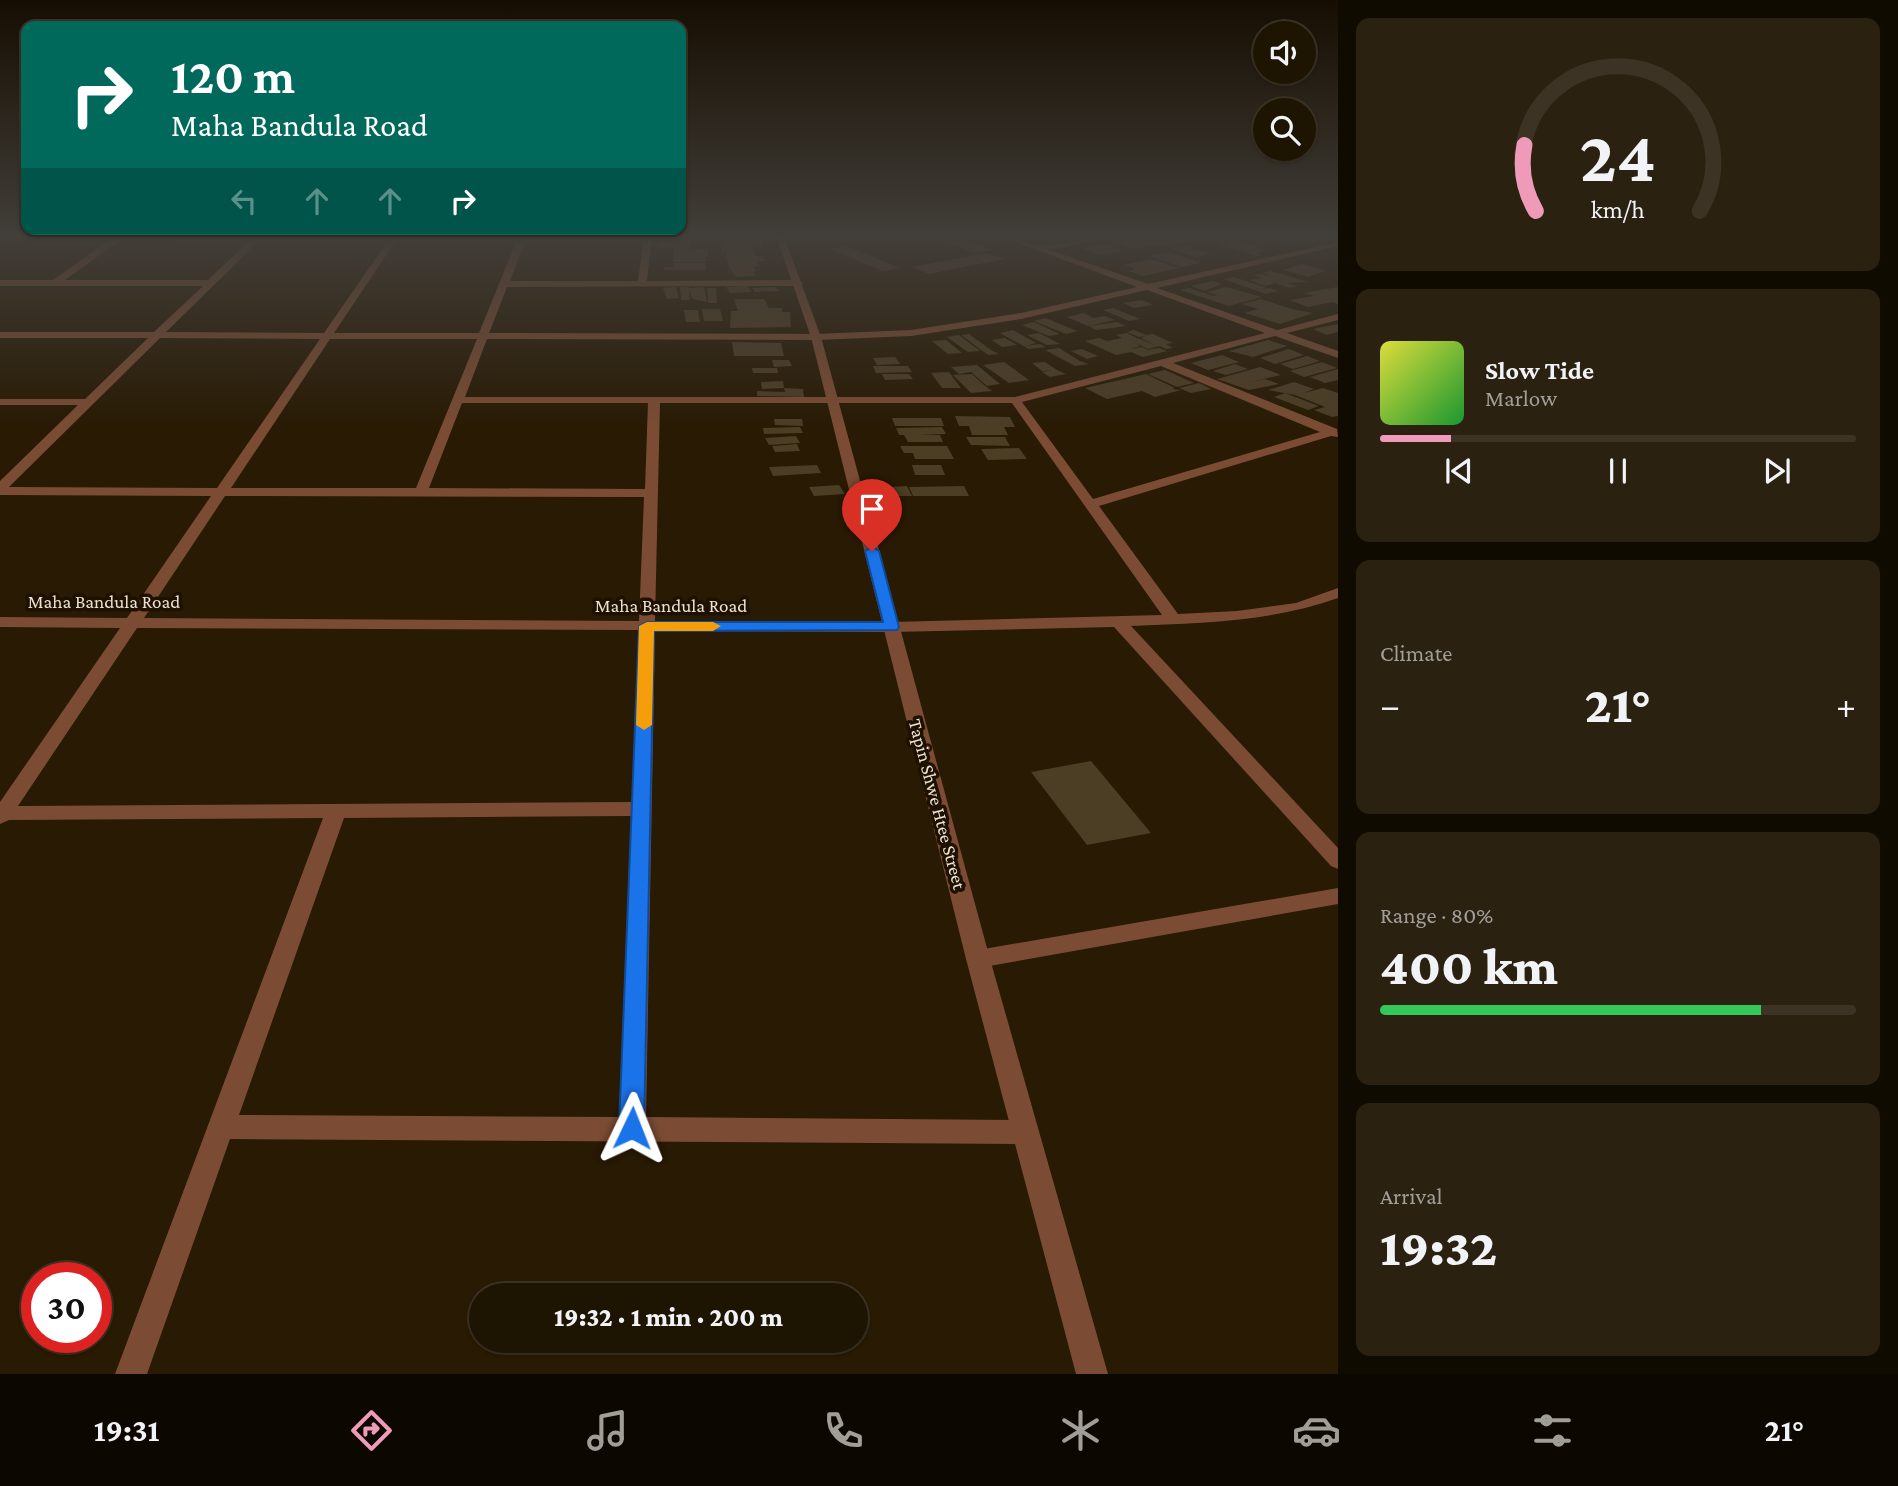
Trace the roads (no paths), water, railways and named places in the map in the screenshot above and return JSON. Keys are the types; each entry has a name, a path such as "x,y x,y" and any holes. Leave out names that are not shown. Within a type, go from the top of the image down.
{"street":[{"path":"0,490 193,300"},
{"path":"1,814 353,300"},
{"path":"421,492 497,300"},
{"name":"Tapin Shwe Htee Street","path":"804,300 817,337 978,959 1092,1374"},
{"path":"0,335 817,337 911,333 1021,316 1094,300"},
{"path":"1183,300 1338,355"},
{"path":"458,400 1015,400 1338,317"},
{"path":"1164,363 1336,433"},
{"path":"632,1128 654,400"},
{"path":"1015,400 1173,619"},
{"path":"0,402 89,402"},
{"path":"1091,505 1336,433"},
{"path":"0,490 651,493"},
{"name":"Maha Bandula Road","path":"0,622 892,627 1118,622 1237,615 1299,607 1338,593"},
{"path":"1118,622 1338,861"},
{"path":"1,814 641,810"},
{"path":"131,1374 335,811"},
{"path":"978,959 1338,896"},
{"path":"219,1127 1026,1132"}]}
